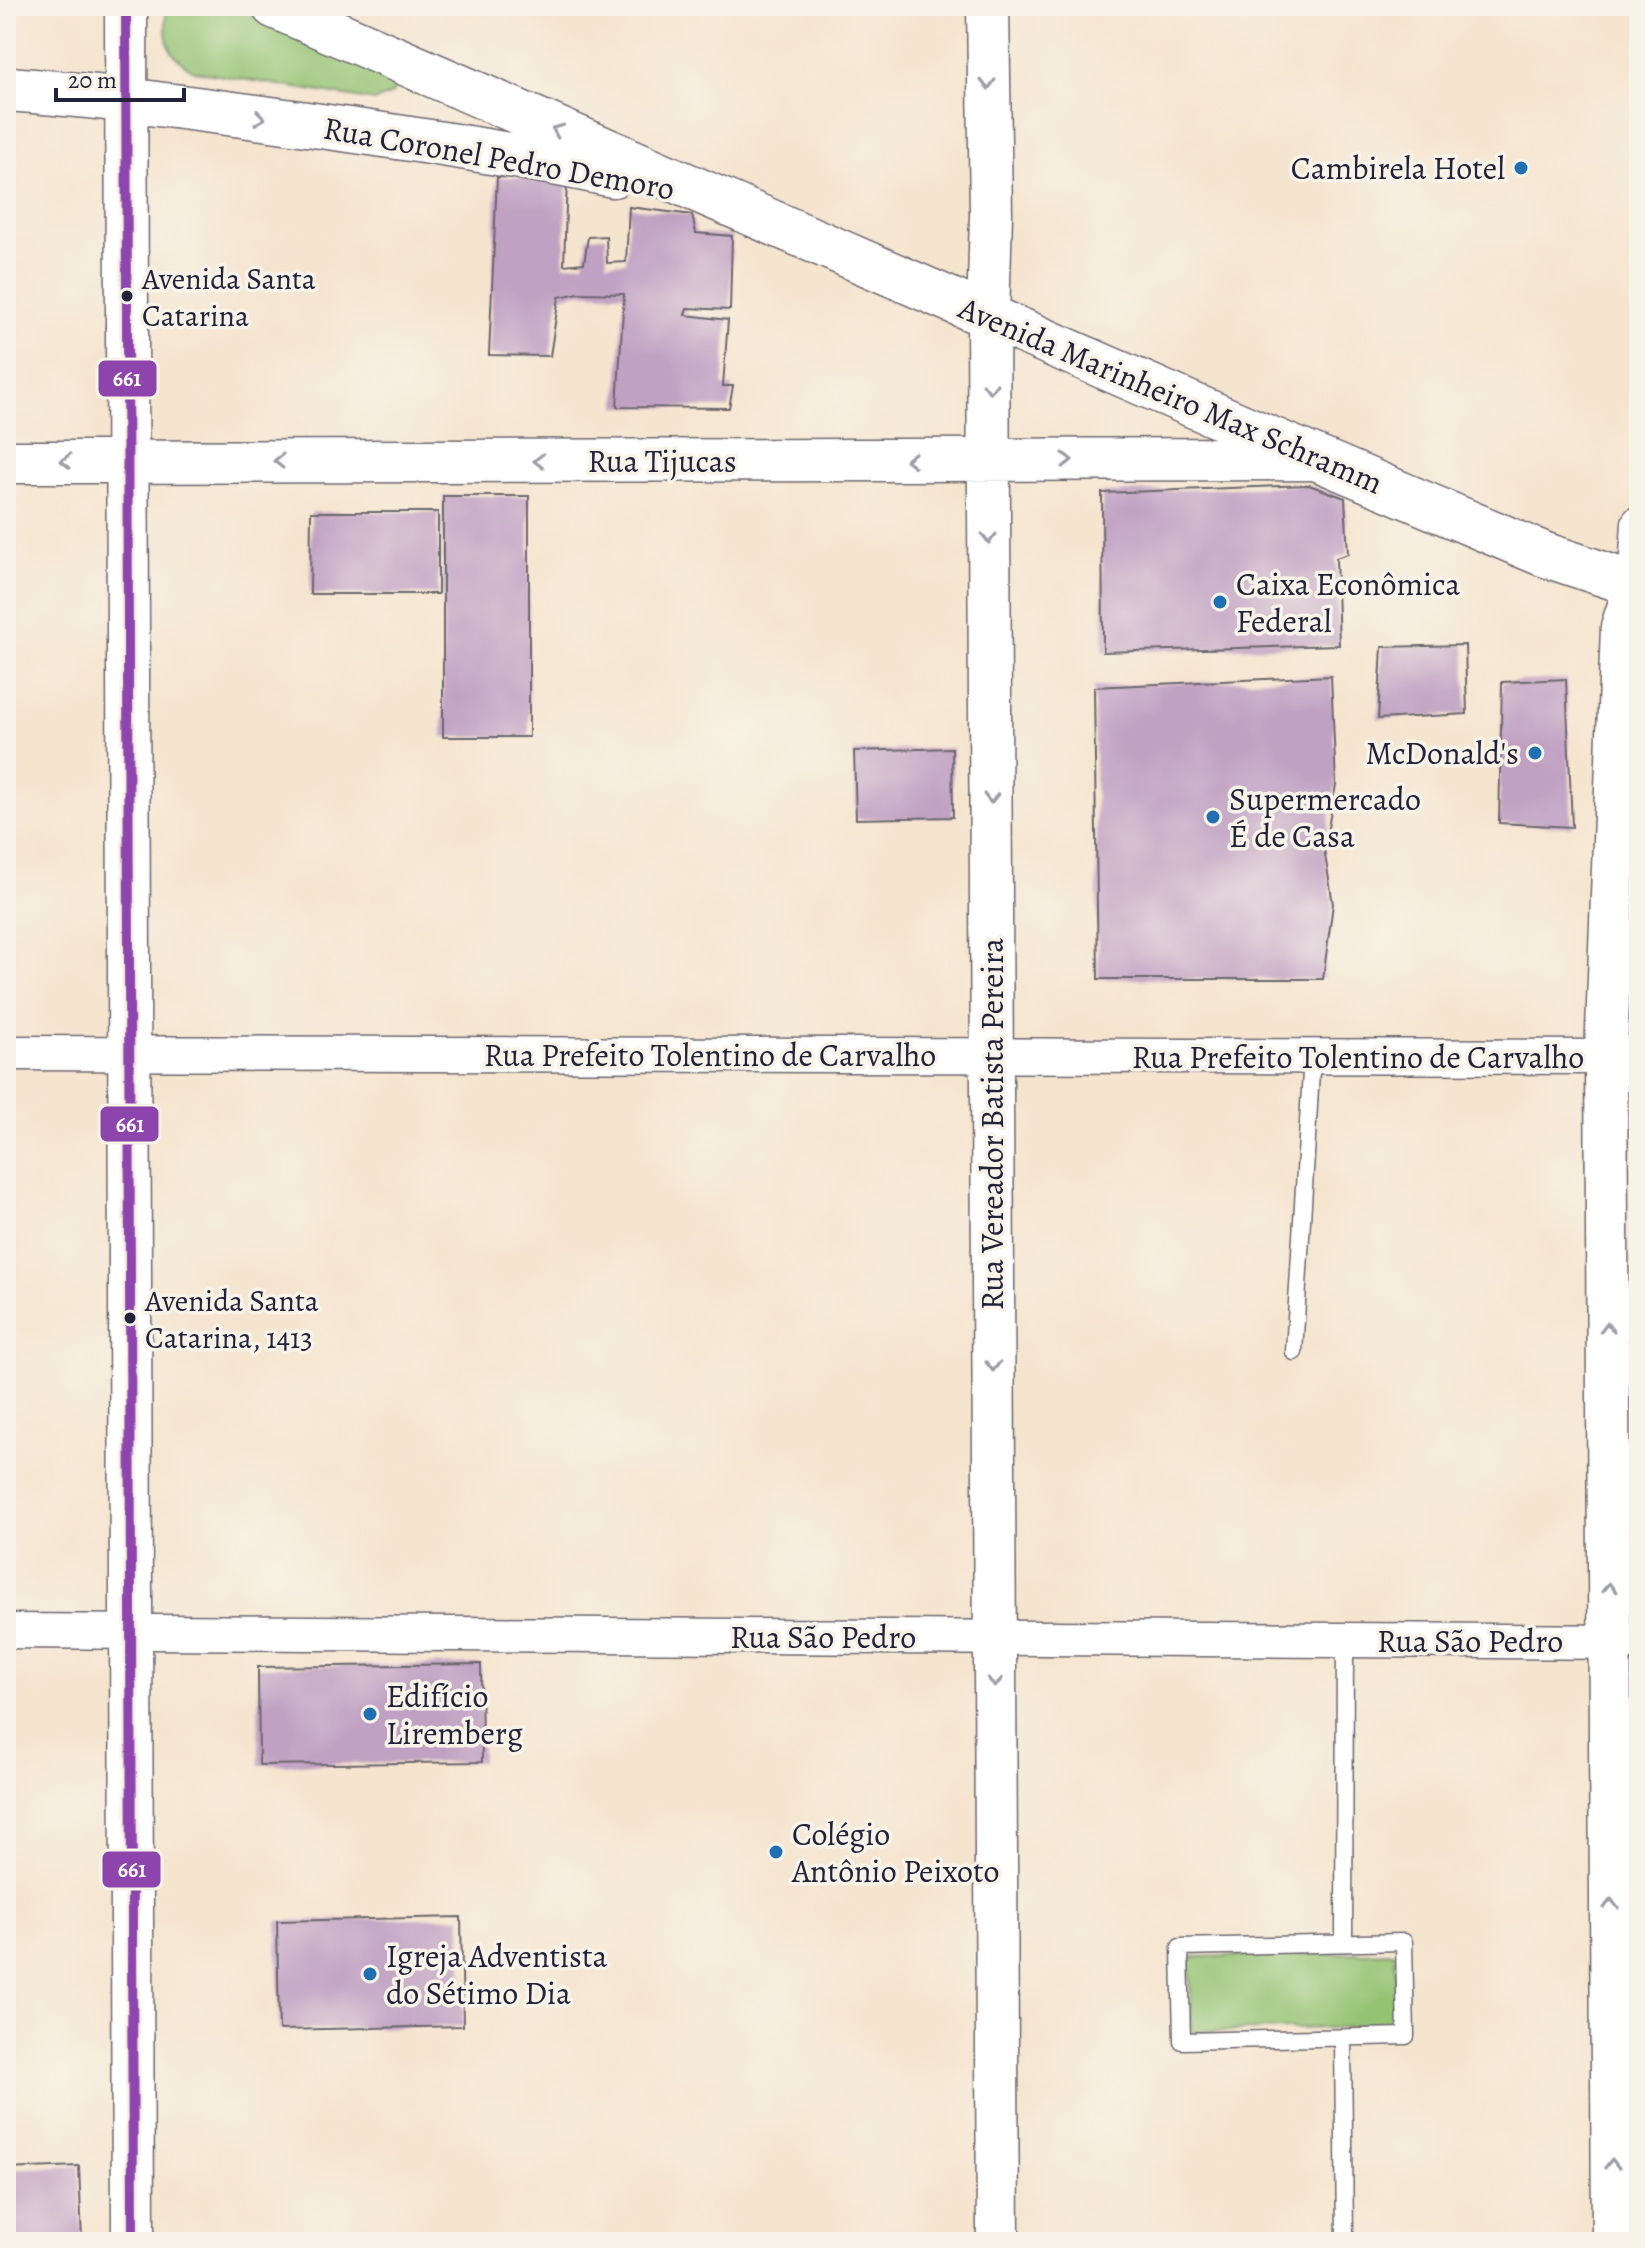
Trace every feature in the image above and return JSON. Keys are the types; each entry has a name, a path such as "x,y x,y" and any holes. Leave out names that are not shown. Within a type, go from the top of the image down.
{"main road":[{"path":"274,6 705,195"},
{"name":"Rua Coronel Pedro Demoro","path":"6,89 125,100 508,153 705,195"},
{"name":"Avenida Marinheiro Max Schramm","path":"705,195 1543,554 1637,588"}],"street":[{"path":"126,6 133,2242"},
{"name":"Rua Vereador Batista Pereira","path":"988,6 998,2242"},
{"name":"Rua Tijucas","path":"6,462 1319,459"},
{"path":"1613,2242 1624,1642 1606,1057 1622,627 1637,588 1639,523"},
{"name":"Rua Prefeito Tolentino de Carvalho","path":"6,1053 1606,1057"},
{"name":"Rua São Pedro","path":"6,1631 1624,1642"}],"lane":[{"path":"1294,1352 1312,1056"},
{"path":"1344,1943 1345,1640"},
{"path":"1404,1942 1406,2036 1182,2041 1180,1947 1344,1943 1404,1942"},
{"path":"1343,2038 1345,2242"}],"green space":[{"path":"166,6 250,6 391,65 399,78 392,94 375,101 194,71 177,57 168,44"},
{"path":"1395,1952 1397,2026 1192,2032 1189,1957"}],"building":[{"path":"497,177 567,178 564,265 584,263 588,237 606,236 607,263 626,262 629,207 692,215 696,233 732,236 730,310 687,308 685,315 728,320 723,386 733,386 729,408 617,407 624,294 579,293 559,297 550,356 489,355"},
{"name":"Caixa Econômica Federal","path":"1309,485 1345,498 1348,554 1336,558 1339,645 1103,652 1102,493"},
{"path":"443,496 529,496 529,737 443,737"},
{"path":"311,512 438,512 438,594 310,594"},
{"path":"1465,645 1467,714 1378,719 1382,647"},
{"name":"Supermercado É de Casa","path":"1331,676 1336,785 1324,849 1333,904 1323,979 1098,979 1094,687"},
{"name":"McDonald's","path":"1566,679 1572,827 1499,823 1502,682"},
{"path":"952,748 953,817 856,819 854,751"},
{"name":"Edifício Liremberg","path":"481,1664 482,1762 259,1765 258,1667"},
{"name":"Igreja Adventista do Sétimo Dia","path":"461,1917 463,2026 279,2030 277,1921"},
{"path":"79,2166 82,2242 6,2241 6,2169"}],"transit line":[{"name":"661","path":"126,6 133,2242"}],"place":[{"name":"Cambirela Hotel","path":"1521,168"},
{"name":"Avenida Santa Catarina","path":"127,296"},
{"name":"Caixa Econômica Federal","path":"1220,602"},
{"name":"McDonald's","path":"1535,753"},
{"name":"Supermercado É de Casa","path":"1213,817"},
{"name":"Avenida Santa Catarina, 1413","path":"130,1318"},
{"name":"Edifício Liremberg","path":"370,1714"},
{"name":"Colégio Antônio Peixoto","path":"776,1852"},
{"name":"Igreja Adventista do Sétimo Dia","path":"370,1974"}]}
